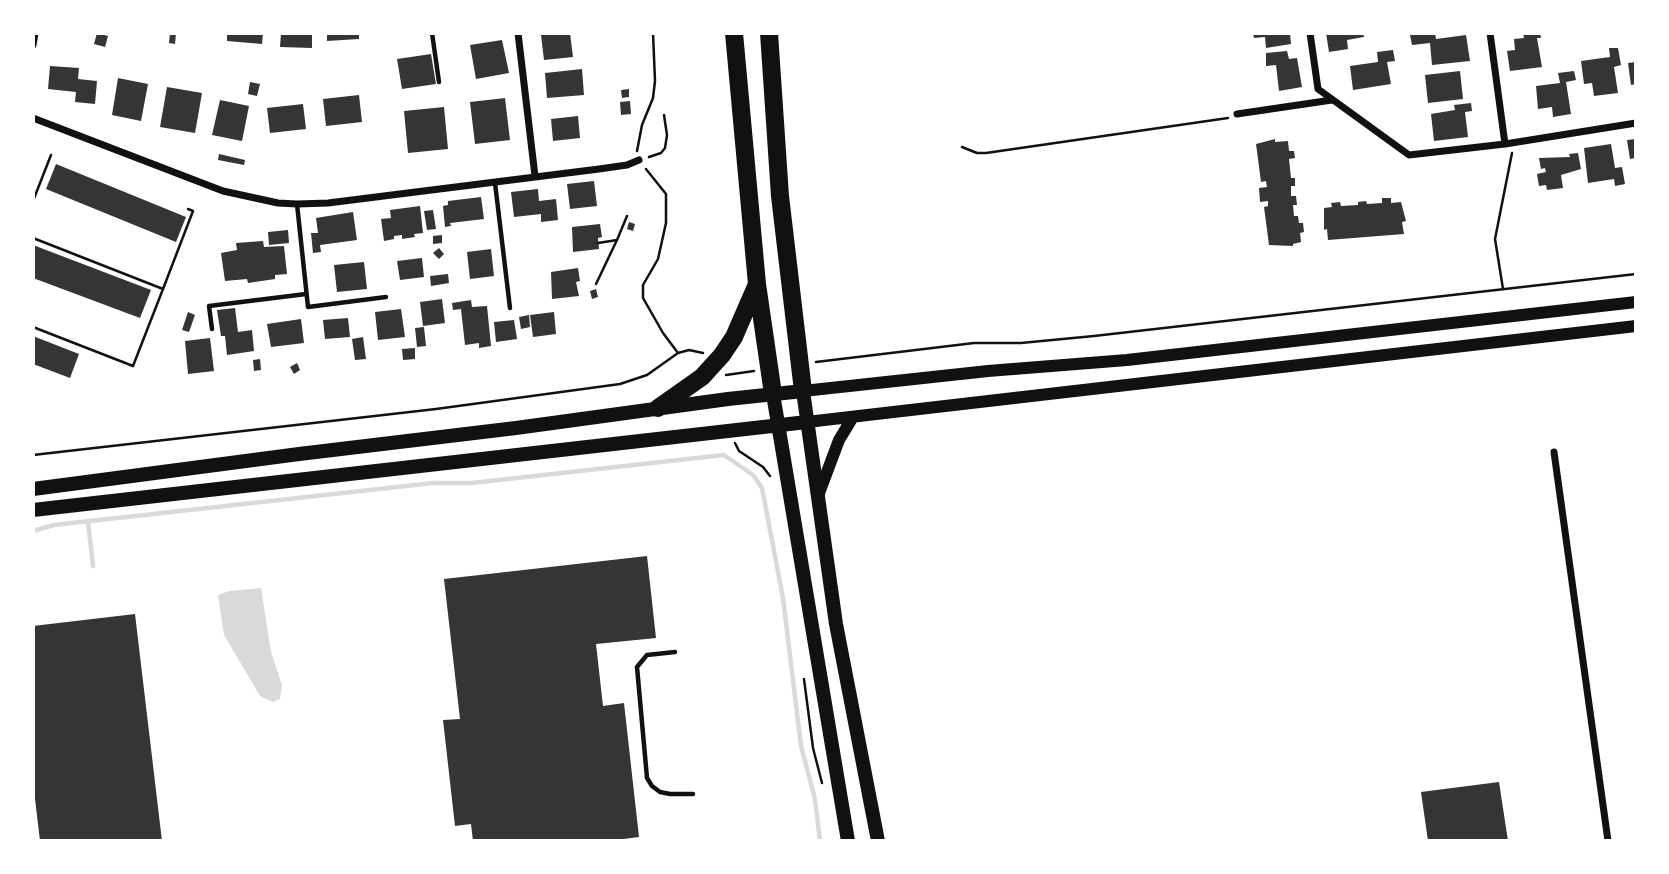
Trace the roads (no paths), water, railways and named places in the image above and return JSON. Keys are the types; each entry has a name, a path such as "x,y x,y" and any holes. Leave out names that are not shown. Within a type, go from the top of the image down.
{"highway":[{"path":"734,33 757,284 773,394"},
{"path":"769,33 780,196 803,391"},
{"path":"657,408 702,377 722,355 734,337 757,284"}],"main road":[{"path":"33,489 803,391 836,624 878,841"},
{"path":"773,394 848,841"},
{"path":"33,510 807,422"}],"street":[{"path":"33,45 35,33"},
{"path":"518,33 534,176"},
{"path":"1310,33 1318,89 1409,155 1508,143 1636,122"},
{"path":"1490,33 1508,143"},
{"path":"1237,114 1333,100"},
{"path":"33,118 223,191 278,203 328,203 627,165 639,160"},
{"path":"803,391 988,371 1127,360 1636,302"},
{"path":"807,422 1636,326"},
{"path":"818,498 839,440 853,417"},
{"path":"1555,452 1608,841"}],"lane":[{"path":"432,33 439,82"},
{"path":"494,182 510,308"},
{"path":"297,204 307,307 386,297"},
{"path":"212,329 209,306 306,293"},
{"path":"675,652 647,656 637,667 647,778 660,792 693,794"}],"waterway":[{"path":"33,531 54,525 433,483 472,483 724,455 753,475 762,488 783,598 801,746 815,799 820,841"},
{"path":"88,522 93,566"}]}
